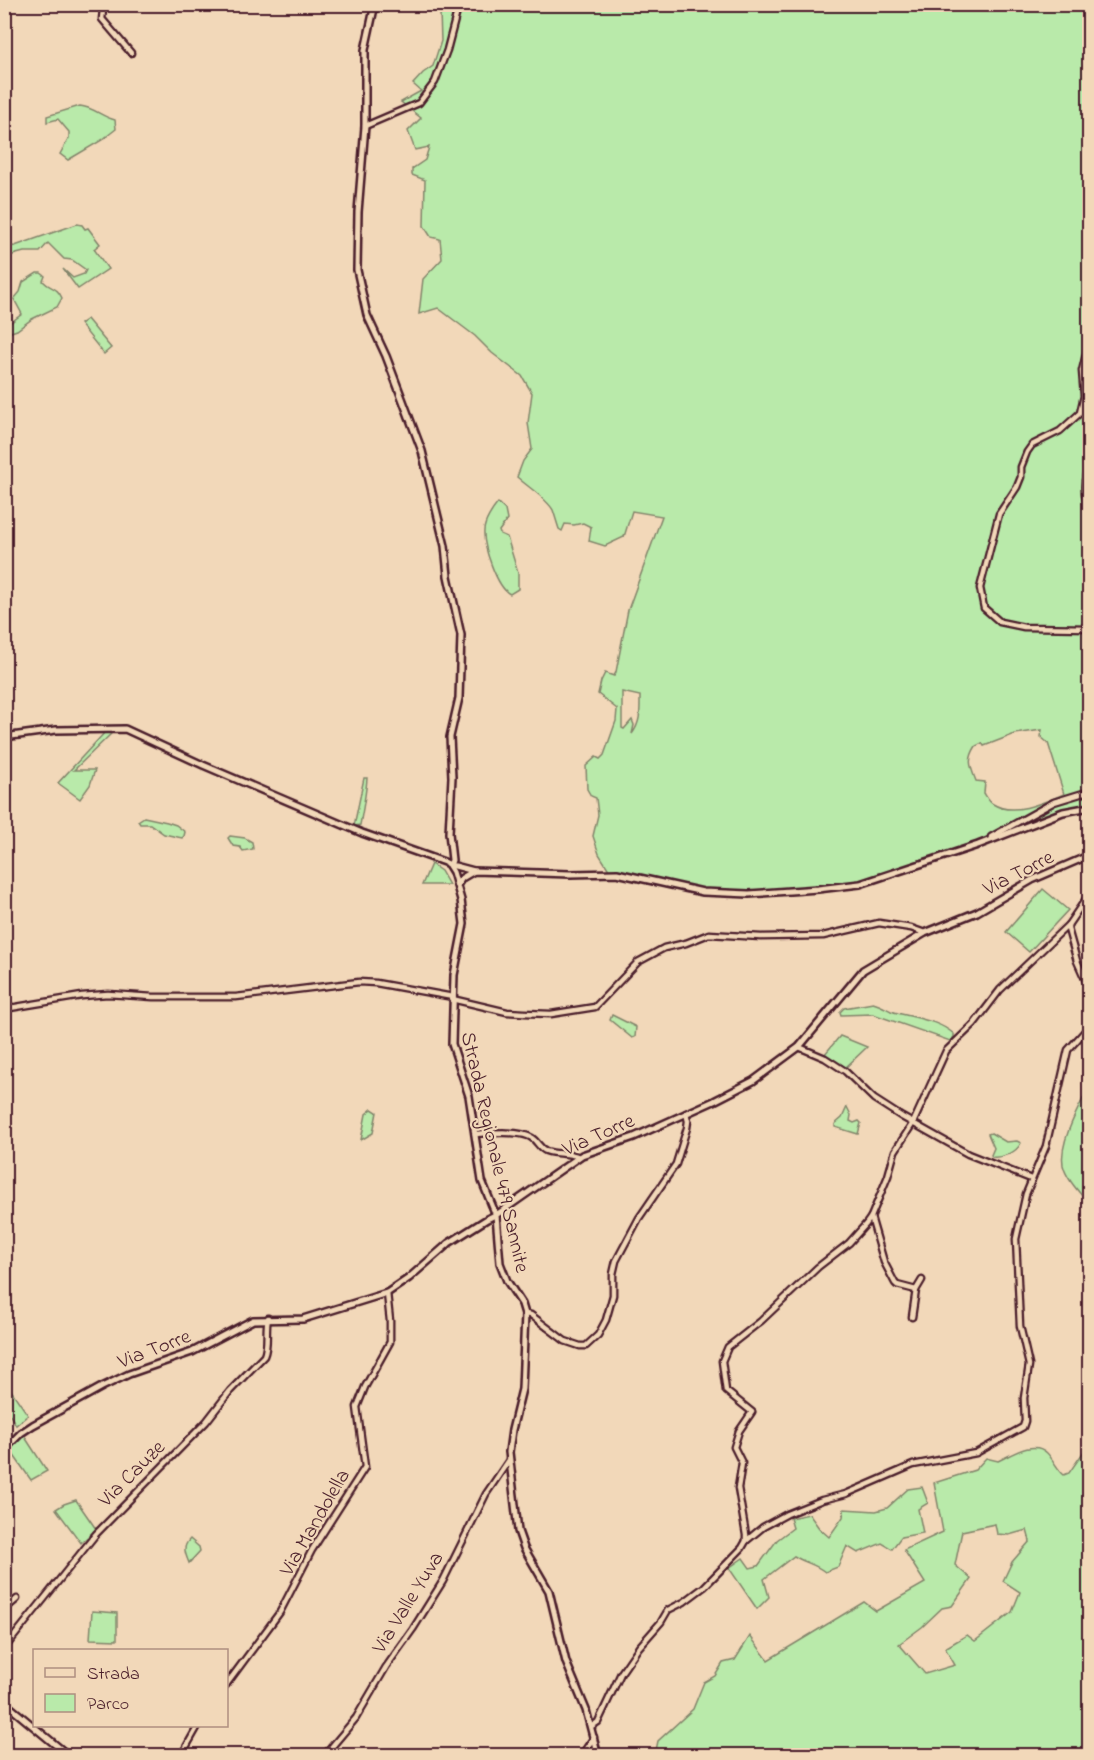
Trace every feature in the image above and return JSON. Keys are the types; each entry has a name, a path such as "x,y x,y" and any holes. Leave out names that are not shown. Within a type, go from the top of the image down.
{"main road":[{"path":"375,4 365,50 365,126 358,212 358,276 368,317 386,356 422,451 445,546 448,576 461,635 459,698 450,737 452,777 449,834 452,860 450,867"},
{"path":"4,737 56,730 125,729 351,829 444,861 450,867 474,871 617,873 703,892 749,894 860,884 991,840 1062,812 1089,807"},
{"name":"Via Torre","path":"4,1450 33,1425 111,1383 129,1374 192,1352 254,1320 303,1318 387,1293 401,1285 449,1244 496,1215 579,1157 634,1137 748,1084 799,1047 863,970 925,933 977,912 1032,880 1089,855"},
{"name":"Strada Regionale 479 Sannite","path":"450,867 457,885 464,924 454,975 452,1044 469,1096 483,1186 496,1215 498,1252 502,1269 525,1314 522,1389 510,1439 509,1460 519,1536 549,1591 566,1662 592,1726 598,1755"},
{"path":"457,885 462,878 474,871"},
{"path":"4,1702 33,1726"},
{"path":"35,1727 69,1755"}],"street":[{"path":"111,4 103,10 102,19 132,53"},
{"path":"365,126 419,103 435,82 447,50 459,4"},
{"path":"1089,338 1082,371 1084,396 1080,413 1060,431 1032,445 1027,452 1017,487 999,514 980,588 984,608 1000,622 1024,627 1089,628"},
{"path":"1089,460 1084,485 1084,496 1089,512"},
{"path":"991,840 991,837 1054,802 1089,791"},
{"path":"746,1541 738,1488 742,1463 734,1447 739,1431 752,1412 726,1391 722,1357 733,1342 761,1321 818,1267 849,1243 871,1216 888,1176 895,1150 913,1123 946,1051 974,1024 1000,990 1068,925 1088,900 1089,893"},
{"path":"4,1009 108,994 153,998 233,997 359,982 376,983 452,998 507,1012 551,1014 595,1007 638,962 660,950 709,934 761,938 823,936 879,923 911,928 925,933"},
{"path":"1068,925 1068,935 1089,990"},
{"path":"592,1726 598,1722 621,1673 668,1610 684,1602 704,1587 746,1541 763,1527 787,1514 822,1500 846,1494 913,1465 976,1453 1023,1426 1029,1365 1020,1326 1016,1252 1021,1216 1031,1179 1046,1146 1068,1050 1085,1031 1089,1022"},
{"path":"799,1047 825,1058 845,1071 874,1099 913,1123 968,1154 1031,1179"},
{"path":"525,1314 531,1315 565,1341 580,1346 586,1346 598,1335 606,1320 613,1295 616,1260 639,1218 676,1164 687,1128 686,1113"},
{"path":"476,1134 502,1132 527,1136 548,1152 566,1152 579,1157"},
{"path":"871,1216 884,1262 895,1282 897,1285 916,1290"},
{"path":"912,1317 916,1290 922,1280"},
{"name":"Via Mandolella","path":"228,1682 280,1612 312,1550 364,1469 357,1407 360,1396 390,1342 387,1293"},
{"name":"Via Cauze","path":"4,1649 96,1534 206,1422 230,1391 264,1356 267,1349 268,1318"},
{"name":"Via Valle Yuva","path":"324,1755 356,1718 386,1667 413,1629 443,1581 486,1494 509,1460"},
{"path":"4,1610 17,1599"},
{"path":"181,1755 197,1727"},
{"path":"581,1755 594,1737"}],"green space":[{"path":"453,5 1089,5 1089,807 1082,807 872,881 781,892 703,892 611,873 599,854 593,836 598,815 596,798 591,796 587,789 586,766 596,757 600,759 604,755 616,721 617,709 598,694 605,673 614,676 616,672 628,610 662,516 632,511 624,537 605,546 589,541 591,527 583,523 565,524 562,531 559,529 550,506 517,477 523,461 532,449 528,423 532,393 522,376 438,308 419,314 423,279 442,259 440,239 431,237 424,226 425,180 412,175 412,169 425,160 429,147 415,150 408,131 421,118 401,102 421,91 413,84 433,66 441,41 440,12","holes":["622,692 640,696 638,721 632,734 634,725 632,720 624,729 622,728","1042,730 1041,737 1048,743 1064,794 1019,809 1001,808 992,803 984,793 985,782 976,781 971,767 970,759 976,746 982,743 984,746 1015,734"]},
{"path":"80,106 115,120 116,129 68,160 60,154 69,138 69,132 58,119 47,122 47,116"},
{"path":"77,224 82,225 85,229 88,228 100,244 94,249 108,269 78,289 63,269 73,278 84,274 86,270 72,260 64,259 48,243 40,252 24,252 5,257 5,247 15,246"},
{"path":"37,273 45,276 43,281 58,291 62,298 57,307 8,333 6,326 22,314 14,299 20,292 23,282"},
{"path":"87,319 111,348 104,354 80,324"},
{"path":"498,503 505,510 507,520 499,531 507,537 518,573 518,589 510,594 500,584 488,556 484,538 485,524"},
{"path":"107,730 115,730 74,770 95,770 90,785 80,799 58,783"},
{"path":"364,778 367,778 367,784 360,825 354,826"},
{"path":"144,817 176,825 185,832 184,836 182,838 164,834 150,824 140,824 138,821"},
{"path":"230,836 245,838 252,842 253,849 243,851 240,847 233,846 228,838"},
{"path":"431,864 441,871 449,885 422,885"},
{"path":"1043,889 1068,910 1029,952 1006,932"},
{"path":"873,1003 891,1011 940,1025 954,1034 954,1037 950,1041 873,1014 841,1015 840,1012 844,1008"},
{"path":"612,1015 636,1027 635,1037 632,1038 610,1020"},
{"path":"840,1036 867,1047 845,1068 824,1055"},
{"path":"1089,1087 1089,1204 1067,1176 1063,1156 1067,1135"},
{"path":"847,1107 851,1115 850,1121 861,1123 858,1134 835,1127"},
{"path":"372,1109 377,1112 373,1133 361,1140 366,1114"},
{"path":"991,1133 1006,1142 1021,1143 1009,1154 992,1157 994,1148 988,1134"},
{"path":"4,1380 28,1415 16,1425 5,1407"},
{"path":"23,1434 47,1471 31,1480 8,1447"},
{"path":"1089,1444 1089,1755 655,1755 658,1741 693,1709 704,1682 715,1676 723,1663 735,1660 750,1636 768,1660 864,1602 876,1611 925,1583 904,1550 943,1532 934,1483 975,1470 986,1458 998,1461 1029,1448 1042,1449 1064,1475 1069,1473","holes":["995,1524 997,1534 1009,1535 1027,1530 1030,1541 1012,1562 1003,1581 1020,1592 1012,1612 975,1641 967,1635 945,1648 955,1665 925,1674 899,1644 942,1608 952,1606 971,1579 955,1565 962,1531"]},
{"path":"922,1487 928,1503 918,1509 923,1533 901,1537 892,1549 882,1543 858,1553 847,1546 838,1567 825,1572 794,1556 764,1579 769,1597 757,1609 729,1568 743,1558 750,1568 758,1566 777,1540 793,1528 790,1518 809,1514 829,1537 843,1517 844,1509 876,1511 887,1508 908,1489"},
{"path":"76,1500 96,1529 81,1543 56,1509"},
{"path":"190,1539 200,1551 189,1563 185,1547"},
{"path":"92,1611 117,1613 117,1640 90,1639"}]}
